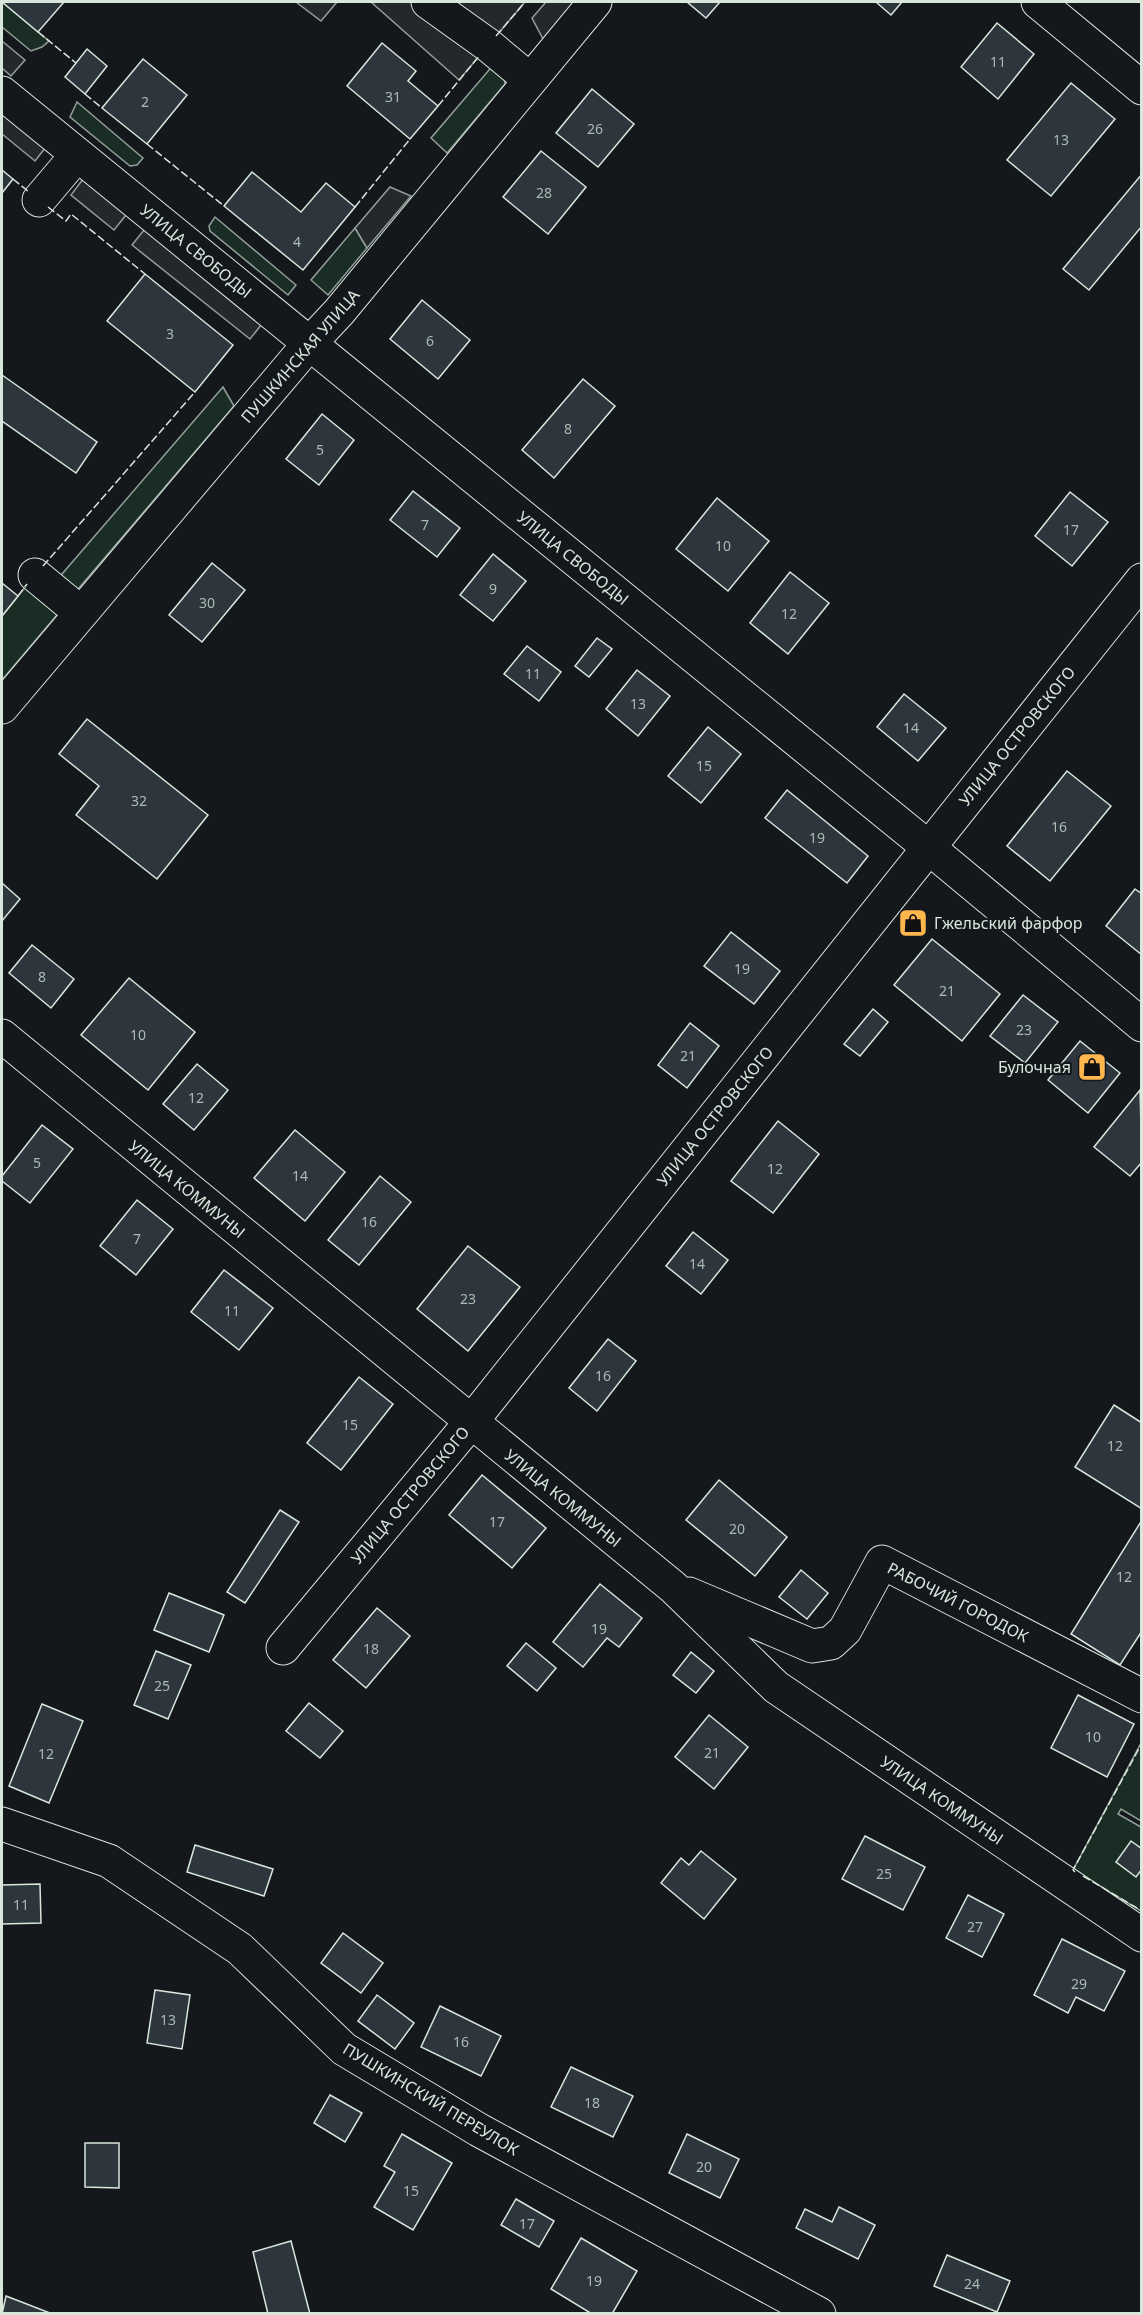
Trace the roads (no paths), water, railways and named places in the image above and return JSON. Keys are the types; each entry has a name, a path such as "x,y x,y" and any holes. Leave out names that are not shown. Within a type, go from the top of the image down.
{"street":[{"path":"428,2 488,45 530,80"},
{"name":"ПУШКИНСКАЯ УЛИЦА","path":"2,706 309,344 339,312 595,2"},
{"path":"1038,2 1142,88"},
{"name":"УЛИЦА СВОБОДЫ","path":"2,93 928,847 1142,1025"},
{"path":"39,200 77,154"},
{"path":"35,575 81,613"},
{"name":"УЛИЦА ОСТРОВСКОГО","path":"283,1648 471,1422 1142,580"},
{"name":"УЛИЦА КОММУНЫ","path":"2,1036 673,1587 776,1687 1142,1935"},
{"name":"РАБОЧИЙ ГОРОДОК","path":"673,1587 812,1646 831,1643 845,1630 882,1562 1142,1696"},
{"name":"ПУШКИНСКИЙ ПЕРЕУЛОК","path":"2,1824 109,1861 240,1949 344,2049 479,2130 819,2313"}],"place":[{"name":"Гжельский фарфор","path":"913,923"},
{"name":"Булочная","path":"1092,1067"}]}
